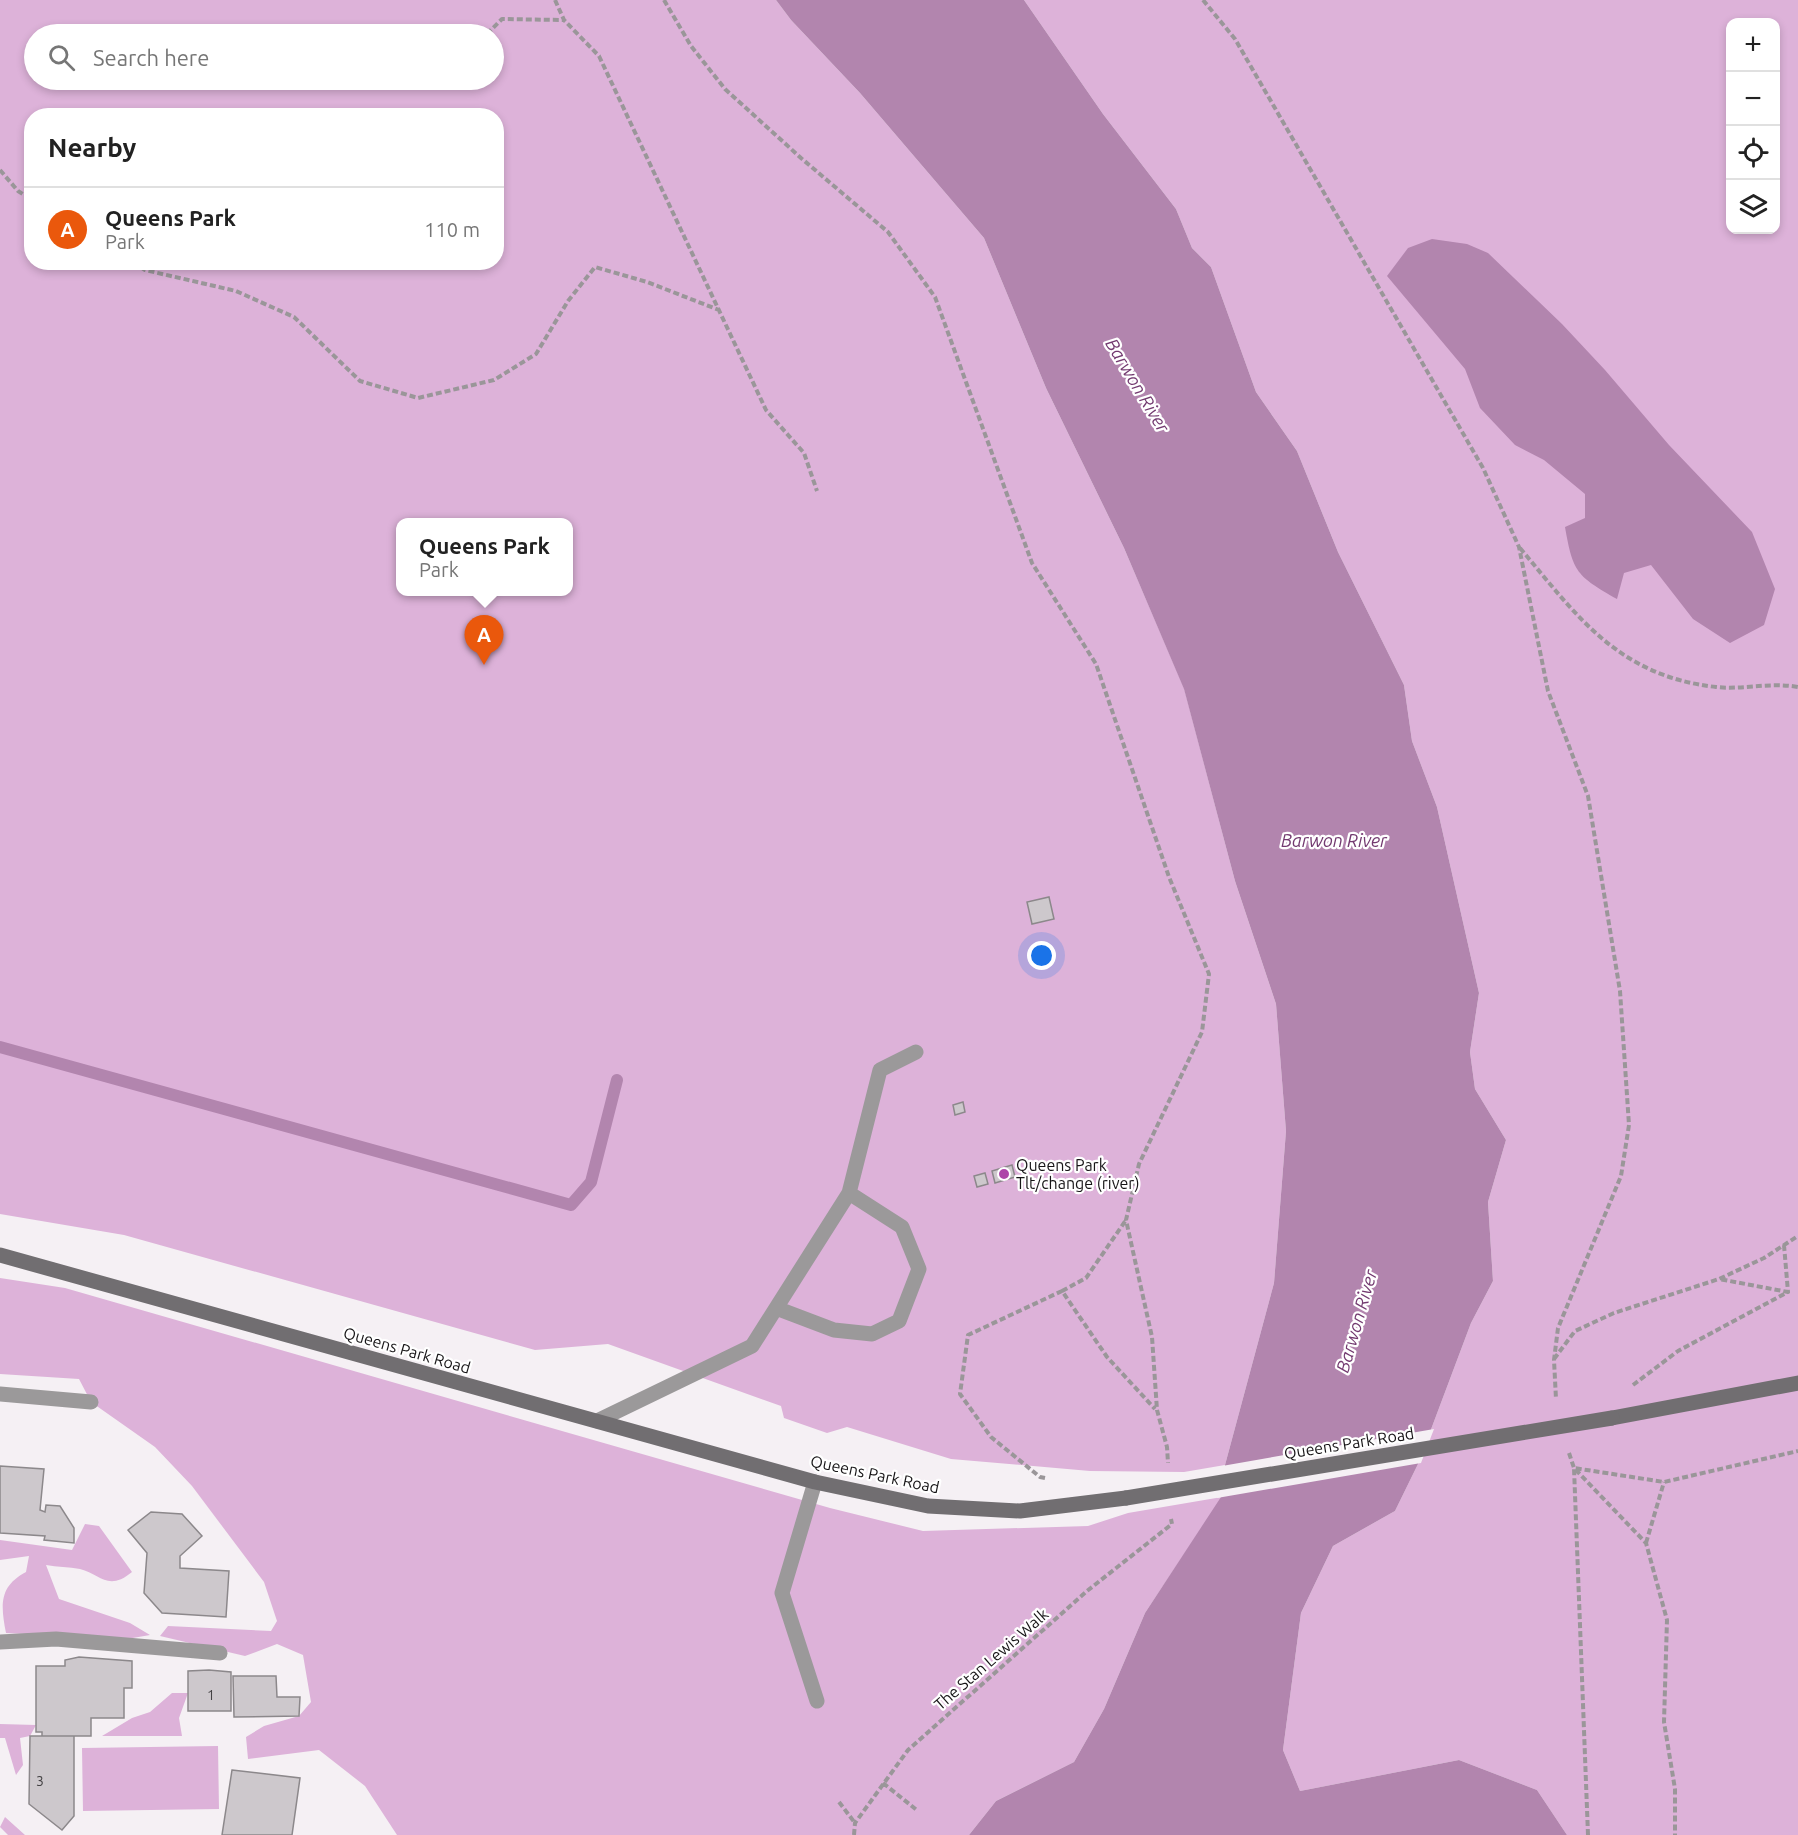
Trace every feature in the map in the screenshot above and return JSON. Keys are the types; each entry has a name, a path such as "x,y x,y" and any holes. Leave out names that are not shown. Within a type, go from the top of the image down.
{"main road":[{"name":"Queens Park Road","path":"0,1255 815,1482 928,1506 1020,1511 1126,1498 1611,1418 1798,1383"}],"street":[{"path":"597,1421 752,1346 849,1192 880,1070 916,1052"},
{"path":"776,1308 834,1330 872,1334 898,1321 919,1269 902,1227 849,1192"},
{"path":"0,1394 91,1402"},
{"path":"815,1482 782,1593 817,1701"},
{"path":"0,1642 56,1639 220,1653"}],"path":[{"path":"555,0 564,20 599,56 765,410 804,453 817,491"},
{"path":"664,0 692,46 725,89 888,232 935,297 1032,563 1096,664 1169,877 1209,974 1202,1032 1139,1164 1126,1220 1086,1278 968,1335 960,1394 991,1437 1040,1477 1050,1478"},
{"path":"1203,0 1235,39 1482,468 1519,548 1548,691 1588,796 1620,991 1629,1125 1621,1176 1558,1328 1554,1360 1557,1401"},
{"path":"497,24 502,19 564,20"},
{"path":"0,170 24,195"},
{"path":"145,270 236,291 294,316 360,381 418,398 494,380 536,354 568,301 595,267 647,282 719,310"},
{"path":"1519,548 1583,623 1618,652 1645,669 1684,683 1719,687 1755,684 1798,687"},
{"path":"1126,1220 1152,1337 1156,1410 1167,1446 1168,1469"},
{"path":"1554,1360 1575,1331 1614,1312 1719,1279 1764,1258 1798,1236"},
{"path":"1784,1245 1788,1292"},
{"path":"1719,1279 1788,1292"},
{"path":"1062,1291 1107,1357 1156,1410"},
{"path":"1626,1390 1678,1352 1788,1292"},
{"path":"1568,1449 1574,1468 1588,1785 1588,1835"},
{"path":"1574,1468 1664,1482 1798,1451"},
{"path":"1574,1468 1646,1544 1667,1620 1664,1722 1675,1788 1675,1835"},
{"path":"1646,1544 1664,1482"},
{"name":"The Stan Lewis Walk","path":"855,1823 908,1750 979,1684 1087,1591 1172,1524 1171,1513"},
{"path":"883,1783 918,1812"},
{"path":"839,1802 855,1823 854,1835"}],"shaded area":[{"path":"0,0 776,0 791,20 860,93 984,238 1046,388 1124,548 1184,688 1235,881 1276,1004 1286,1131 1274,1283 1225,1465 1184,1472 1090,1471 951,1459 847,1427 827,1433 784,1418 781,1406 608,1344 535,1350 124,1235 0,1214"},
{"path":"1024,0 1798,0 1798,1835 1567,1835 1537,1790 1459,1760 1300,1791 1283,1750 1301,1613 1333,1546 1395,1511 1418,1464 1471,1323 1493,1281 1488,1202 1506,1140 1475,1089 1470,1052 1479,993 1437,807 1412,741 1404,685 1338,552 1297,451 1256,392 1211,267 1192,248 1176,209 1103,114"},
{"path":"0,1278 65,1288 830,1508 923,1531 1088,1526 1128,1513 1222,1497 1145,1613 1104,1709 1074,1762 996,1801 969,1835 397,1835 365,1786 319,1750 248,1759 246,1737 264,1726 299,1716 311,1702 303,1655 277,1644 245,1656 160,1636 168,1626 271,1631 277,1621 264,1582 192,1486 155,1447 91,1402 79,1379 0,1374"},
{"path":"85,1524 99,1526 132,1572 117,1581 110,1581 80,1569 46,1565 59,1599 130,1623 150,1635 127,1639 6,1633 3,1613 4,1597 11,1583 26,1572 29,1556 0,1560 0,1540 72,1550"},
{"path":"172,1693 188,1693 179,1718 182,1736 102,1736 132,1718 150,1712"},
{"path":"0,1724 36,1725 30,1736 20,1738 23,1765 16,1775 5,1738 0,1738"},
{"path":"218,1746 219,1809 83,1811 82,1748"},
{"path":"5,1817 25,1835 8,1835 0,1827"}],"water":[{"name":"Barwon River","path":"776,0 1024,0 1103,114 1176,209 1192,248 1211,267 1256,392 1297,451 1338,552 1404,685 1412,741 1437,807 1479,993 1470,1052 1475,1089 1506,1140 1488,1202 1493,1281 1471,1323 1418,1464 1395,1511 1333,1546 1301,1613 1283,1750 1300,1791 1459,1760 1537,1790 1567,1835 969,1835 996,1801 1074,1762 1104,1709 1145,1613 1221,1497 1225,1465 1274,1283 1286,1131 1276,1004 1235,881 1184,689 1124,548 1046,388 984,238 860,93 791,20"},
{"path":"1432,239 1467,244 1488,253 1562,324 1669,445 1752,532 1775,589 1764,625 1730,643 1693,619 1651,565 1624,573 1617,599 1593,585 1579,572 1574,564 1565,527 1585,518 1585,494 1544,460 1515,445 1480,408 1465,369 1387,276 1408,248"}],"pier":[{"path":"1434,1429 1421,1463 1217,1498 1222,1466"}],"building":[{"path":"1049,897 1054,919 1032,924 1027,902"},
{"path":"963,1102 965,1112 955,1115 953,1105"},
{"name":"Queens Park Tlt/change (river)","path":"1012,1165 1015,1177 995,1183 992,1171"},
{"path":"985,1173 988,1184 977,1187 974,1176"},
{"path":"0,1466 44,1469 40,1510 45,1512 46,1505 60,1506 74,1528 74,1543 44,1540 45,1536 0,1533"},
{"path":"151,1512 182,1514 202,1536 180,1556 180,1568 229,1571 226,1617 162,1613 144,1593 147,1553 128,1530"},
{"path":"79,1657 132,1661 132,1688 124,1688 124,1718 91,1718 91,1736 42,1736 42,1732 36,1732 36,1666 65,1666 65,1660"},
{"path":"188,1671 231,1672 231,1711 188,1711"},
{"path":"233,1676 276,1676 277,1697 300,1697 299,1716 234,1717"},
{"path":"30,1736 74,1736 74,1816 62,1830 29,1804"},
{"path":"232,1770 300,1778 292,1835 222,1835"}],"waterway":[{"path":"0,1047 571,1205 591,1182 617,1080"}],"place":[{"name":"Queens Park","path":"484,665"},
{"name":"Queens Park Tlt/change (river)","path":"1004,1174"}]}
